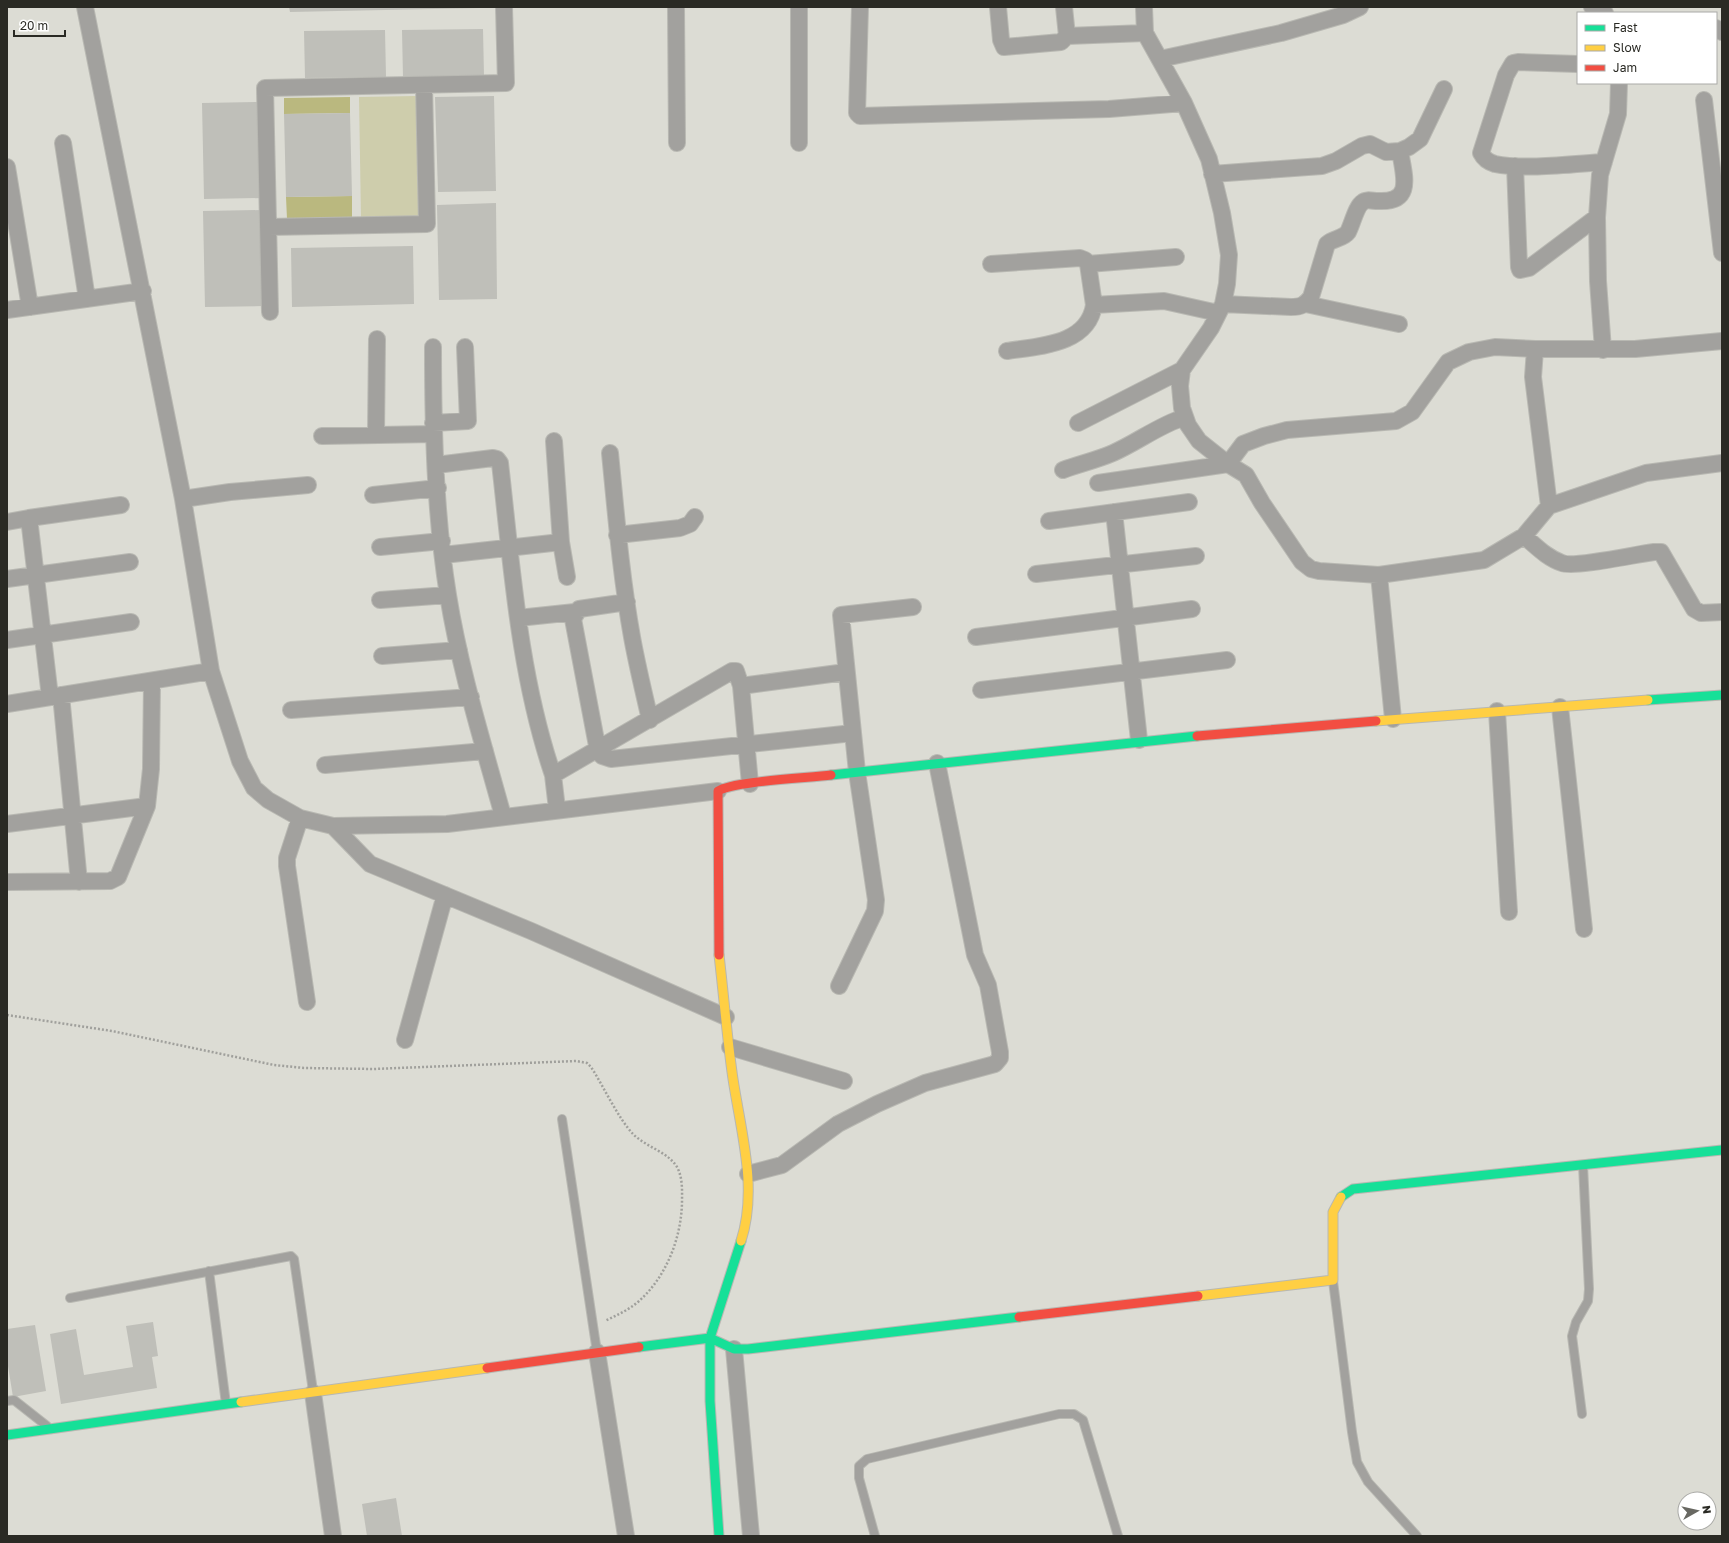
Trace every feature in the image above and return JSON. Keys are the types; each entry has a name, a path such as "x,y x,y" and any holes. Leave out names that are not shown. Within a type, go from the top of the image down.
{"street":[{"path":"85,7 143,291 183,499 211,671 240,761 254,788 268,800 300,818 333,826 447,824 558,809 718,791 723,788 750,784 1139,740 1393,719 1722,695"},
{"path":"270,312 265,88 506,83 504,7"},
{"path":"676,7 677,142"},
{"path":"799,7 799,142"},
{"path":"860,7 857,113 860,116 1109,109 1184,103"},
{"path":"998,7 1001,40 1004,47 1061,42 1067,36 1145,33"},
{"path":"1064,7 1067,36"},
{"path":"1144,7 1145,33 1184,103 1209,159 1229,255 1227,284 1220,308 1211,328 1182,370 1180,386 1185,417 1188,425 1199,441 1228,464 1246,475 1262,503 1302,562 1311,569 1319,571 1379,574 1484,560 1524,536 1549,506 1646,473 1722,463"},
{"path":"1160,59 1281,33 1343,15 1360,7"},
{"path":"1592,7 1603,12"},
{"path":"1577,64 1513,63 1509,68 1481,153 1484,159 1494,164 1515,166 1604,162"},
{"path":"1604,350 1598,281 1597,217 1600,175 1618,114 1619,84"},
{"path":"268,227 427,224 424,85"},
{"path":"1212,174 1322,166 1336,161 1362,146 1370,144 1386,152 1400,151 1420,139 1444,89"},
{"path":"1704,100 1717,166 1722,253"},
{"path":"63,143 87,299"},
{"path":"1094,305 1164,301 1220,308 1299,307 1306,304 1311,297 1327,244 1331,240 1343,236 1348,232 1359,206 1366,201 1389,202 1397,199 1403,192 1404,180 1400,151"},
{"path":"1515,166 1518,267 1520,270 1529,268 1597,217"},
{"path":"7,167 30,307"},
{"path":"1088,264 1176,257"},
{"path":"991,264 1080,258 1085,260 1088,264 1094,305 1093,313 1082,328 1066,340 1050,345 1008,351"},
{"path":"7,310 143,291"},
{"path":"1306,304 1399,324"},
{"path":"376,339 376,435"},
{"path":"1098,483 1228,464 1243,444 1287,430 1396,421 1412,412 1448,362 1469,352 1495,347 1604,350 1635,349 1722,341"},
{"path":"433,347 436,466 442,548 448,595 470,697 503,816"},
{"path":"322,436 376,435 434,429 468,421 465,347"},
{"path":"1534,349 1533,377 1549,506"},
{"path":"1078,424 1182,370"},
{"path":"1063,470 1082,462 1112,454 1172,421 1185,417"},
{"path":"554,441 561,542 567,577"},
{"path":"610,453 617,535 632,638 650,720"},
{"path":"436,466 493,458 497,459 500,463 521,643 539,735 553,775 558,809"},
{"path":"183,499 230,492 308,485"},
{"path":"373,495 438,488"},
{"path":"1049,520 1189,502"},
{"path":"7,522 121,505"},
{"path":"1114,512 1139,740"},
{"path":"617,535 680,528 690,524 695,517"},
{"path":"30,518 43,635 55,696 73,816 79,882"},
{"path":"1524,536 1551,558 1563,564 1577,564 1660,552 1694,608 1700,613 1722,612"},
{"path":"380,547 509,548 561,542"},
{"path":"1036,574 1196,556"},
{"path":"7,579 130,562"},
{"path":"1379,574 1393,719"},
{"path":"380,600 448,595"},
{"path":"627,602 578,609 573,619 598,751 602,756 611,759 747,746 853,732"},
{"path":"839,986 875,912 874,884 857,772 840,615 912,606"},
{"path":"976,637 1192,609"},
{"path":"518,618 576,612"},
{"path":"7,640 131,622"},
{"path":"382,656 459,650"},
{"path":"981,690 1227,660"},
{"path":"7,704 211,671"},
{"path":"553,775 598,751 732,672 736,672 741,686 750,784"},
{"path":"741,686 846,672"},
{"path":"7,882 110,881 118,877 147,806 151,769 152,681"},
{"path":"291,710 470,697"},
{"path":"1560,707 1584,929"},
{"path":"1497,711 1509,912"},
{"path":"324,765 485,751"},
{"path":"748,1174 782,1165 838,1124 877,1104 925,1083 995,1064 1000,1058 988,985 975,955 937,763"},
{"path":"718,791 719,955 748,1174 749,1198 746,1223 710,1338 710,1401 719,1536"},
{"path":"7,824 147,806"},
{"path":"300,818 287,858 287,866 307,1002"},
{"path":"333,826 370,864 726,1017"},
{"path":"405,1040 445,895"},
{"path":"730,1047 844,1081"},
{"path":"7,1435 597,1352 710,1338 734,1349 1333,1280 1333,1212 1342,1197 1353,1189 1722,1150"},
{"path":"734,1349 751,1536"},
{"path":"597,1352 626,1536"},
{"path":"313,1393 333,1536"}],"lane":[{"path":"562,1119 597,1352"},
{"path":"1582,1414 1572,1336 1576,1322 1588,1301 1589,1289 1583,1164"},
{"path":"70,1298 291,1256 294,1259 313,1393"},
{"path":"209,1271 226,1405"},
{"path":"1333,1280 1357,1462 1368,1482 1417,1536"},
{"path":"7,1402 14,1400 50,1429"},
{"path":"875,1536 859,1478 859,1466 867,1459 1059,1414 1074,1414 1083,1420 1118,1536"}],"path":[{"path":"7,1015 112,1031 274,1065 296,1067 373,1069 576,1061 587,1063 594,1071 632,1133 676,1166 682,1182 682,1208 678,1233 671,1257 639,1301 622,1313 594,1326"}],"green space":[{"path":"416,96 419,216 361,218 359,97"}],"shaded area":[{"path":"350,97 350,113 284,114 284,98"},
{"path":"352,196 352,218 287,219 286,197"}],"building":[{"path":"289,7 481,7 481,8 290,12"},
{"path":"483,29 484,76 403,78 402,30"},
{"path":"385,30 386,77 305,78 304,31"},
{"path":"494,96 496,191 438,192 435,97"},
{"path":"261,102 263,198 204,199 202,103"},
{"path":"350,113 352,196 286,197 284,114"},
{"path":"496,203 497,299 439,300 437,205"},
{"path":"262,210 264,306 205,307 203,211"},
{"path":"413,246 414,304 292,307 291,248"},
{"path":"153,1322 158,1356 152,1357 157,1388 61,1404 50,1334 76,1329 84,1375 133,1367 126,1326"},
{"path":"35,1325 46,1391 13,1397 7,1360 7,1329"},
{"path":"396,1498 402,1536 367,1536 362,1504"}],"traffic: fast":[{"path":"1648,700 1722,695"},
{"path":"831,775 1197,736"},
{"path":"1341,1197 1353,1189 1722,1150"},
{"path":"719,1536 710,1401 710,1338 741,1241"},
{"path":"639,1347 710,1338 734,1349 748,1349 1019,1317"},
{"path":"7,1435 241,1402"}],"traffic: slow":[{"path":"1376,721 1648,700"},
{"path":"719,955 731,1064 744,1140 748,1181 746,1221 741,1241"},
{"path":"1198,1296 1333,1280 1333,1212 1341,1197"},
{"path":"241,1402 487,1368"}],"traffic: jam":[{"path":"1197,736 1376,721"},
{"path":"719,955 718,791 755,782 831,775"},
{"path":"1019,1317 1198,1296"},
{"path":"487,1368 639,1347"}]}
